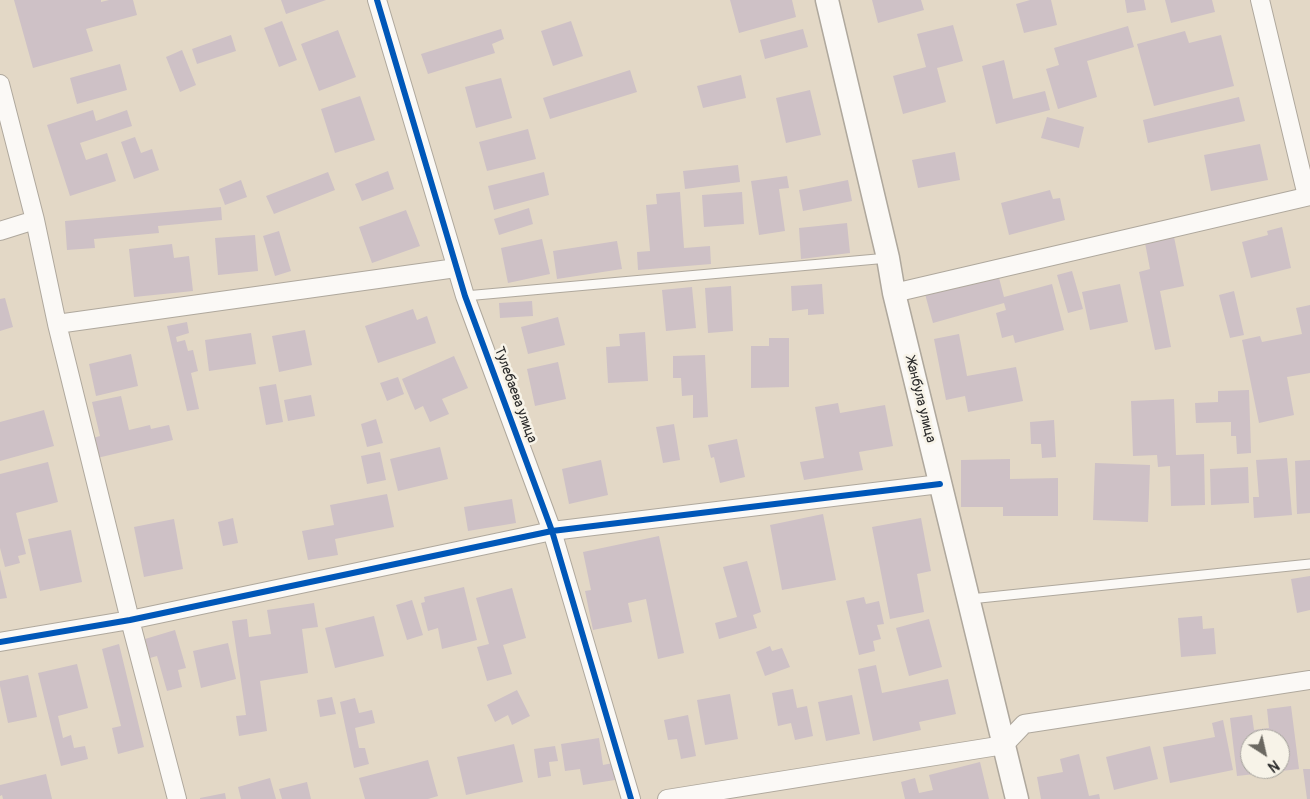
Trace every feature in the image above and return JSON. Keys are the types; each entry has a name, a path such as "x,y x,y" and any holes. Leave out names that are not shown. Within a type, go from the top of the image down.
{"street":[{"name":"Тулебаева улица","path":"377,0 456,268 552,530 631,799"},
{"name":"Жанбула улица","path":"827,0 888,258 894,293 1017,799"},
{"path":"894,293 1309,196 1260,0"},
{"path":"0,84 35,220 57,324 130,620 177,799"},
{"path":"0,231 35,220"},
{"path":"57,324 456,268"},
{"path":"0,642 130,620 552,530 940,484"},
{"path":"667,799 1004,745 1024,724 1310,680"}],"lane":[{"path":"466,296 888,258"},
{"path":"968,599 1310,564"}],"building":[{"path":"14,0 101,0 101,2 133,0 137,15 86,29 93,51 33,68"},
{"path":"281,0 326,0 286,14"},
{"path":"730,0 792,0 796,17 739,33"},
{"path":"872,0 921,0 924,10 878,23"},
{"path":"1030,0 1051,0 1057,25 1024,33 1016,4"},
{"path":"1125,0 1144,0 1146,10 1127,13"},
{"path":"1165,0 1212,0 1215,12 1171,23"},
{"path":"282,21 297,60 279,67 264,28"},
{"path":"571,21 583,56 553,66 541,31"},
{"path":"953,25 963,61 937,68 946,102 903,114 893,76 926,67 917,34"},
{"path":"1128,26 1134,47 1087,61 1097,97 1058,109 1046,69 1059,65 1054,48"},
{"path":"501,29 504,39 492,44 495,53 428,74 421,54"},
{"path":"803,29 808,47 765,59 760,40"},
{"path":"338,30 356,77 319,91 301,44"},
{"path":"1185,31 1189,43 1221,35 1234,86 1154,106 1137,44"},
{"path":"231,35 236,51 197,64 192,49"},
{"path":"182,50 196,85 180,92 166,57"},
{"path":"1004,60 1013,99 1045,91 1050,110 996,124 982,66"},
{"path":"120,64 127,90 77,104 70,78"},
{"path":"630,70 637,92 550,119 543,98"},
{"path":"741,75 746,98 703,108 697,86"},
{"path":"501,78 512,118 476,128 465,87"},
{"path":"810,90 821,135 786,143 776,98"},
{"path":"360,96 375,140 335,153 321,109"},
{"path":"1239,97 1245,121 1148,143 1143,120"},
{"path":"93,110 96,121 127,110 132,126 80,143 86,160 107,153 116,181 70,196 47,125"},
{"path":"1047,117 1084,127 1079,148 1041,138"},
{"path":"528,129 536,159 487,171 479,142"},
{"path":"135,137 141,153 152,149 159,170 134,179 121,142"},
{"path":"1260,144 1268,180 1211,191 1204,155"},
{"path":"955,152 960,180 918,188 912,160"},
{"path":"738,165 740,182 685,189 683,171"},
{"path":"388,171 394,189 362,201 355,184"},
{"path":"328,172 335,190 274,214 266,196"},
{"path":"544,172 549,195 494,210 488,186"},
{"path":"787,176 789,188 779,189 785,231 759,235 751,181"},
{"path":"241,180 247,197 225,205 219,189"},
{"path":"848,180 852,201 803,211 799,190"},
{"path":"1050,190 1053,199 1060,198 1065,220 1009,235 1001,203"},
{"path":"680,192 684,248 710,246 711,264 638,270 637,252 650,251 646,205 657,204 656,194"},
{"path":"742,192 744,224 704,227 702,195"},
{"path":"221,207 222,220 158,226 159,233 94,239 95,248 67,250 65,221"},
{"path":"529,208 533,224 499,235 494,219"},
{"path":"406,210 420,246 372,263 359,227"},
{"path":"847,223 850,253 801,259 799,228"},
{"path":"1282,227 1291,268 1251,278 1242,242 1268,235 1267,231"},
{"path":"279,231 291,271 275,276 263,236"},
{"path":"255,235 258,271 218,275 215,238"},
{"path":"1174,237 1184,286 1160,291 1171,347 1155,350 1139,272 1150,269 1145,243"},
{"path":"542,239 550,274 508,283 501,248"},
{"path":"617,241 622,269 557,279 553,251"},
{"path":"172,244 174,258 189,256 193,291 134,297 129,249"},
{"path":"1072,271 1083,309 1068,313 1057,275"},
{"path":"998,274 1004,297 1052,284 1064,330 1015,343 1013,335 1002,338 996,313 1006,310 1004,303 933,323 925,294"},
{"path":"822,284 824,314 808,315 808,309 792,311 791,286"},
{"path":"1120,284 1128,322 1090,330 1082,292"},
{"path":"731,286 733,331 708,333 705,288"},
{"path":"692,287 696,328 666,331 662,290"},
{"path":"1234,291 1244,335 1230,338 1219,295"},
{"path":"5,298 13,327 0,331 0,299"},
{"path":"532,301 533,316 500,318 499,303"},
{"path":"1310,305 1310,373 1287,377 1294,415 1259,423 1242,340 1260,336 1262,342 1302,334 1296,308"},
{"path":"413,309 417,320 427,316 436,343 378,363 365,326"},
{"path":"558,317 565,345 528,354 521,327"},
{"path":"187,322 189,333 176,337 177,342 185,340 188,351 193,350 198,371 191,373 199,409 187,411 167,326"},
{"path":"305,330 312,365 279,372 272,336"},
{"path":"645,332 648,381 608,383 606,347 620,346 619,334"},
{"path":"251,333 256,364 209,371 205,340"},
{"path":"959,334 967,376 1016,367 1023,401 968,412 965,396 946,400 934,339"},
{"path":"769,338 789,338 789,387 751,388 751,346 769,346"},
{"path":"131,354 138,386 96,396 89,364"},
{"path":"705,355 708,417 693,418 693,395 682,396 681,378 673,378 673,356"},
{"path":"454,356 468,388 442,399 449,414 430,422 423,406 415,410 402,379"},
{"path":"558,362 566,399 535,406 527,369"},
{"path":"398,377 404,394 387,401 380,383"},
{"path":"276,384 283,422 266,425 259,387"},
{"path":"1249,390 1251,453 1237,454 1236,436 1231,436 1231,422 1196,423 1195,403 1218,402 1218,391"},
{"path":"311,395 315,416 288,421 284,400"},
{"path":"121,396 129,430 150,425 151,429 169,425 173,440 97,458 93,438 100,436 92,402"},
{"path":"1174,399 1176,455 1204,454 1205,505 1171,506 1170,466 1158,467 1157,455 1133,456 1131,401"},
{"path":"838,403 840,413 885,405 893,446 859,452 863,470 804,480 800,462 824,458 815,407"},
{"path":"44,410 54,446 0,461 0,422"},
{"path":"376,419 383,443 367,447 361,424"},
{"path":"1054,420 1056,457 1042,458 1041,444 1031,444 1030,422"},
{"path":"674,424 680,460 663,463 656,427"},
{"path":"737,439 745,477 720,483 714,457 711,458 708,445"},
{"path":"440,447 448,479 398,491 390,459"},
{"path":"380,452 386,480 367,484 361,456"},
{"path":"1287,458 1292,515 1254,518 1253,497 1259,497 1256,460"},
{"path":"1010,459 1010,479 1058,478 1058,516 1003,516 1003,507 961,507 961,460"},
{"path":"601,460 608,495 569,504 562,469"},
{"path":"1310,460 1310,513 1297,514 1295,461"},
{"path":"48,462 58,502 16,513 26,554 18,556 20,563 5,567 0,548 0,474"},
{"path":"1095,463 1150,465 1148,522 1093,520"},
{"path":"1248,467 1249,503 1211,505 1210,469"},
{"path":"387,494 394,527 335,539 338,555 308,560 302,531 334,525 330,505"},
{"path":"512,499 516,523 468,531 464,507"},
{"path":"823,514 836,580 782,590 770,525"},
{"path":"233,518 238,543 223,546 218,522"},
{"path":"921,518 931,571 917,574 924,612 890,619 872,527"},
{"path":"174,519 183,569 144,577 134,527"},
{"path":"71,530 82,582 40,591 28,539"},
{"path":"659,536 684,653 658,659 646,599 628,603 632,622 593,630 585,591 591,590 583,552"},
{"path":"747,561 761,612 753,615 757,628 719,639 715,623 737,617 723,567"},
{"path":"0,569 7,598 0,599"},
{"path":"1310,576 1310,610 1297,613 1291,579"},
{"path":"464,587 477,640 442,649 438,628 428,631 421,603 425,602 424,597"},
{"path":"512,588 526,638 503,645 512,674 487,681 477,647 489,644 476,598"},
{"path":"864,597 866,604 879,601 884,624 877,625 881,639 873,641 875,651 859,655 846,601"},
{"path":"412,600 423,635 407,640 396,605"},
{"path":"314,603 318,627 302,629 308,673 260,681 267,731 239,736 236,716 246,715 232,621 247,619 249,637 271,634 267,610"},
{"path":"374,616 384,656 335,668 325,628"},
{"path":"1202,616 1203,629 1214,628 1216,654 1181,657 1178,618"},
{"path":"929,619 942,667 909,676 896,628"},
{"path":"175,630 186,668 178,670 182,687 167,691 157,656 150,658 145,639"},
{"path":"228,643 236,679 201,688 193,651"},
{"path":"119,644 144,747 118,754 112,728 121,726 102,649"},
{"path":"770,646 772,651 782,648 790,667 765,676 756,652"},
{"path":"77,664 88,708 58,716 63,738 71,735 74,748 85,746 88,759 61,766 38,673"},
{"path":"876,665 882,693 948,679 956,714 919,722 921,730 873,741 858,669"},
{"path":"28,675 37,717 8,723 0,681"},
{"path":"793,689 797,708 807,706 813,736 795,740 791,723 778,726 772,693"},
{"path":"517,690 530,716 512,725 508,715 495,722 487,705"},
{"path":"730,694 738,739 705,745 697,700"},
{"path":"852,695 860,734 826,741 818,702"},
{"path":"332,697 336,714 320,717 317,700"},
{"path":"355,698 359,713 372,710 375,723 355,728 359,748 365,748 369,764 354,768 340,702"},
{"path":"1291,706 1299,769 1290,770 1290,729 1262,729 1269,728 1267,709"},
{"path":"688,715 696,756 681,759 677,739 668,740 664,720"},
{"path":"1252,715 1254,729 1240,729 1240,776 1237,776 1230,718"},
{"path":"1223,720 1233,770 1170,783 1163,747 1215,737 1212,723"},
{"path":"599,738 603,765 613,763 615,780 583,785 580,769 565,771 561,744"},
{"path":"514,744 523,782 466,795 457,757"},
{"path":"555,746 558,761 549,762 551,776 538,778 534,749"},
{"path":"1150,746 1158,779 1114,790 1106,757"},
{"path":"1079,754 1089,796 1099,794 1100,799 1041,799 1037,777 1063,772 1060,759"},
{"path":"428,760 438,796 428,799 365,799 359,778"},
{"path":"980,762 989,799 905,799 901,782 915,778 919,793 933,790 929,775"},
{"path":"1303,769 1310,769 1310,799 1307,799"},
{"path":"46,774 52,799 3,799 2,795 0,796 0,785"},
{"path":"270,778 276,799 241,799 238,787"},
{"path":"307,782 311,799 282,799 279,789"},
{"path":"225,793 226,799 200,799 200,798"}],"cycle path":[{"path":"377,0 465,296 552,531 631,799"},
{"path":"0,642 130,620 552,531 940,484"}]}
